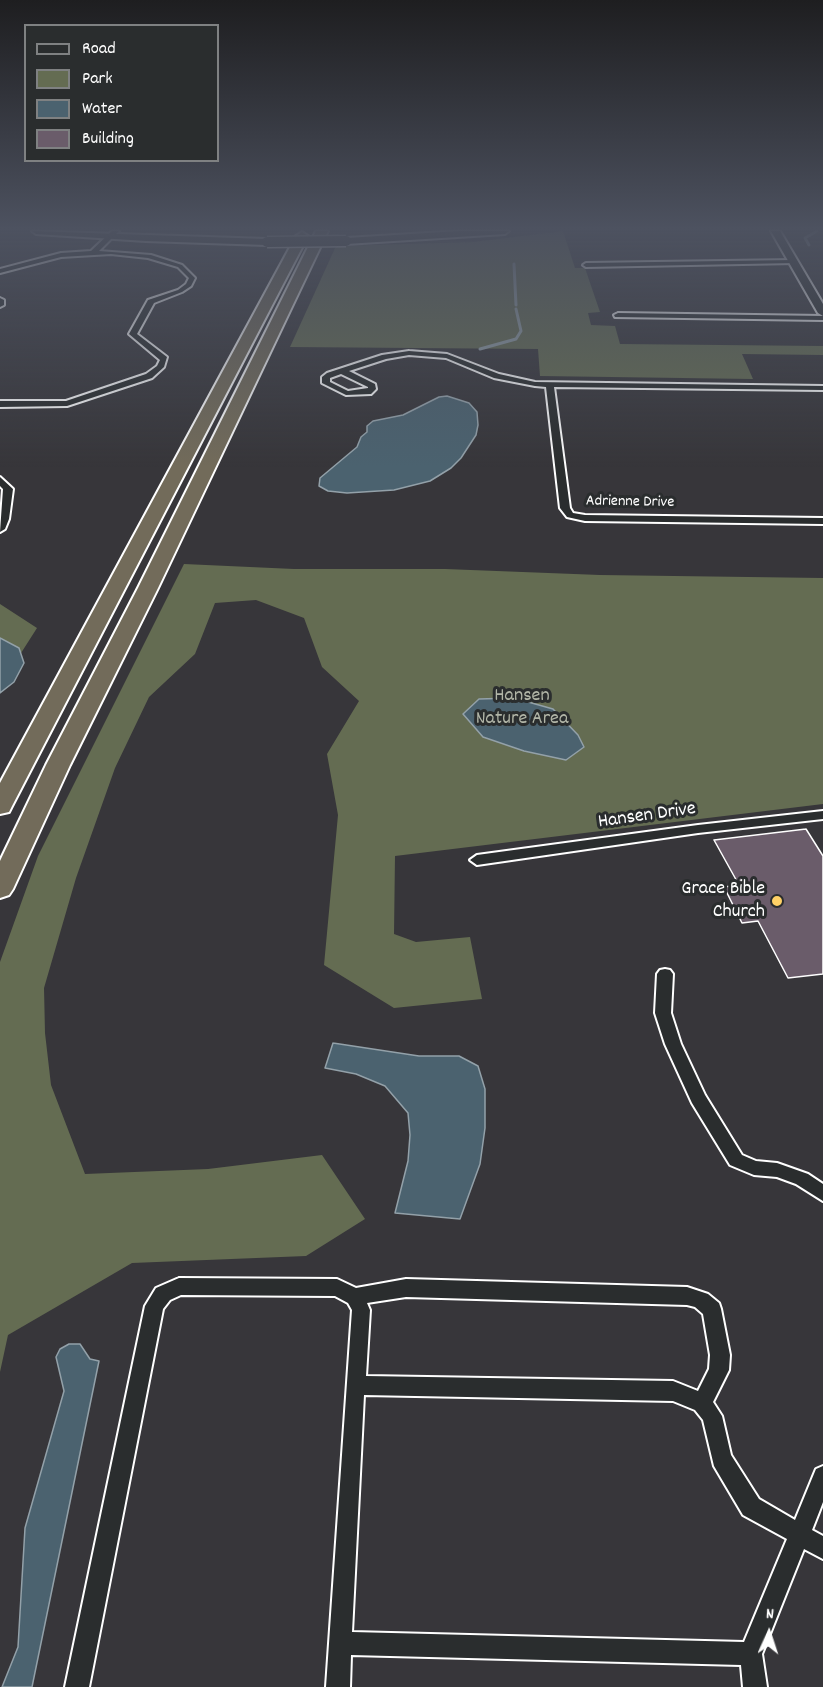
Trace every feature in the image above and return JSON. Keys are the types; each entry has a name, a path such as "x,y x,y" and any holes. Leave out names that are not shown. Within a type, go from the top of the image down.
{"highway":[{"path":"0,806 262,310"},
{"path":"0,889 58,765 148,588 283,310"}],"street":[{"path":"0,404 67,403 149,375 160,367 164,359 133,334 147,310"},
{"path":"618,315 823,318"},
{"path":"342,371 372,386 372,389 362,393 346,393 324,381 330,375 342,371 396,354 425,353 447,356 511,380 550,384 823,388"},
{"name":"Adrienne Drive","path":"550,384 565,508 570,515 585,518 823,521"},
{"path":"0,480 8,489 4,519 0,529"},
{"name":"Hansen Drive","path":"477,860 698,829 823,815"},
{"path":"665,974 663,1013 673,1044 698,1098 736,1160 754,1168 777,1170 802,1179 823,1193"},
{"path":"77,1687 154,1306 163,1294 179,1286 337,1288 355,1297 406,1288 687,1296 701,1300 712,1309 720,1354 719,1370 702,1403"},
{"path":"338,1687 361,1310 355,1297"},
{"path":"355,1385 673,1392 702,1403 712,1416 721,1459 751,1507 823,1548"},
{"path":"755,1687 751,1654 823,1476"},
{"path":"340,1643 751,1654"}],"green space":[{"path":"307,310 599,310 600,312 588,313 591,325 615,326 620,344 823,346 823,355 742,354 753,379 540,376 538,349 290,347"},
{"name":"Hansen Nature Area","path":"184,564 294,569 445,569 600,575 823,578 823,804 395,856 394,934 416,942 470,937 482,999 394,1008 324,965 338,815 327,754 359,701 322,667 304,618 256,600 215,603 195,654 149,697 115,768 76,878 44,988 45,1033 51,1085 85,1174 208,1169 322,1155 365,1219 306,1256 132,1263 8,1335 0,1372 0,962 38,856"},
{"path":"0,604 37,628 0,686"}],"water":[{"path":"447,396 469,403 477,412 478,425 476,435 461,458 451,468 430,481 394,490 347,493 328,491 319,486 320,478 357,447 361,437 367,432 367,426 373,421 403,415 439,397"},
{"path":"0,638 19,648 24,663 14,682 0,693"},
{"path":"514,698 553,709 578,735 584,747 566,760 524,751 483,737 463,714 479,699"},
{"path":"333,1043 419,1056 459,1056 478,1066 485,1089 485,1128 480,1164 460,1219 395,1213 408,1161 410,1135 408,1113 385,1086 356,1074 325,1068"},
{"path":"69,1344 80,1344 90,1359 99,1361 32,1687 2,1687 18,1647 25,1528 64,1391 56,1357 60,1349"}],"building":[{"name":"Grace Bible Church","path":"806,829 823,856 823,974 788,978 758,921 742,923 724,887 739,885 714,840"}],"waterway":[{"path":"480,349 516,339 521,331 516,310"}],"place":[{"name":"Grace Bible Church","path":"777,901"}]}
